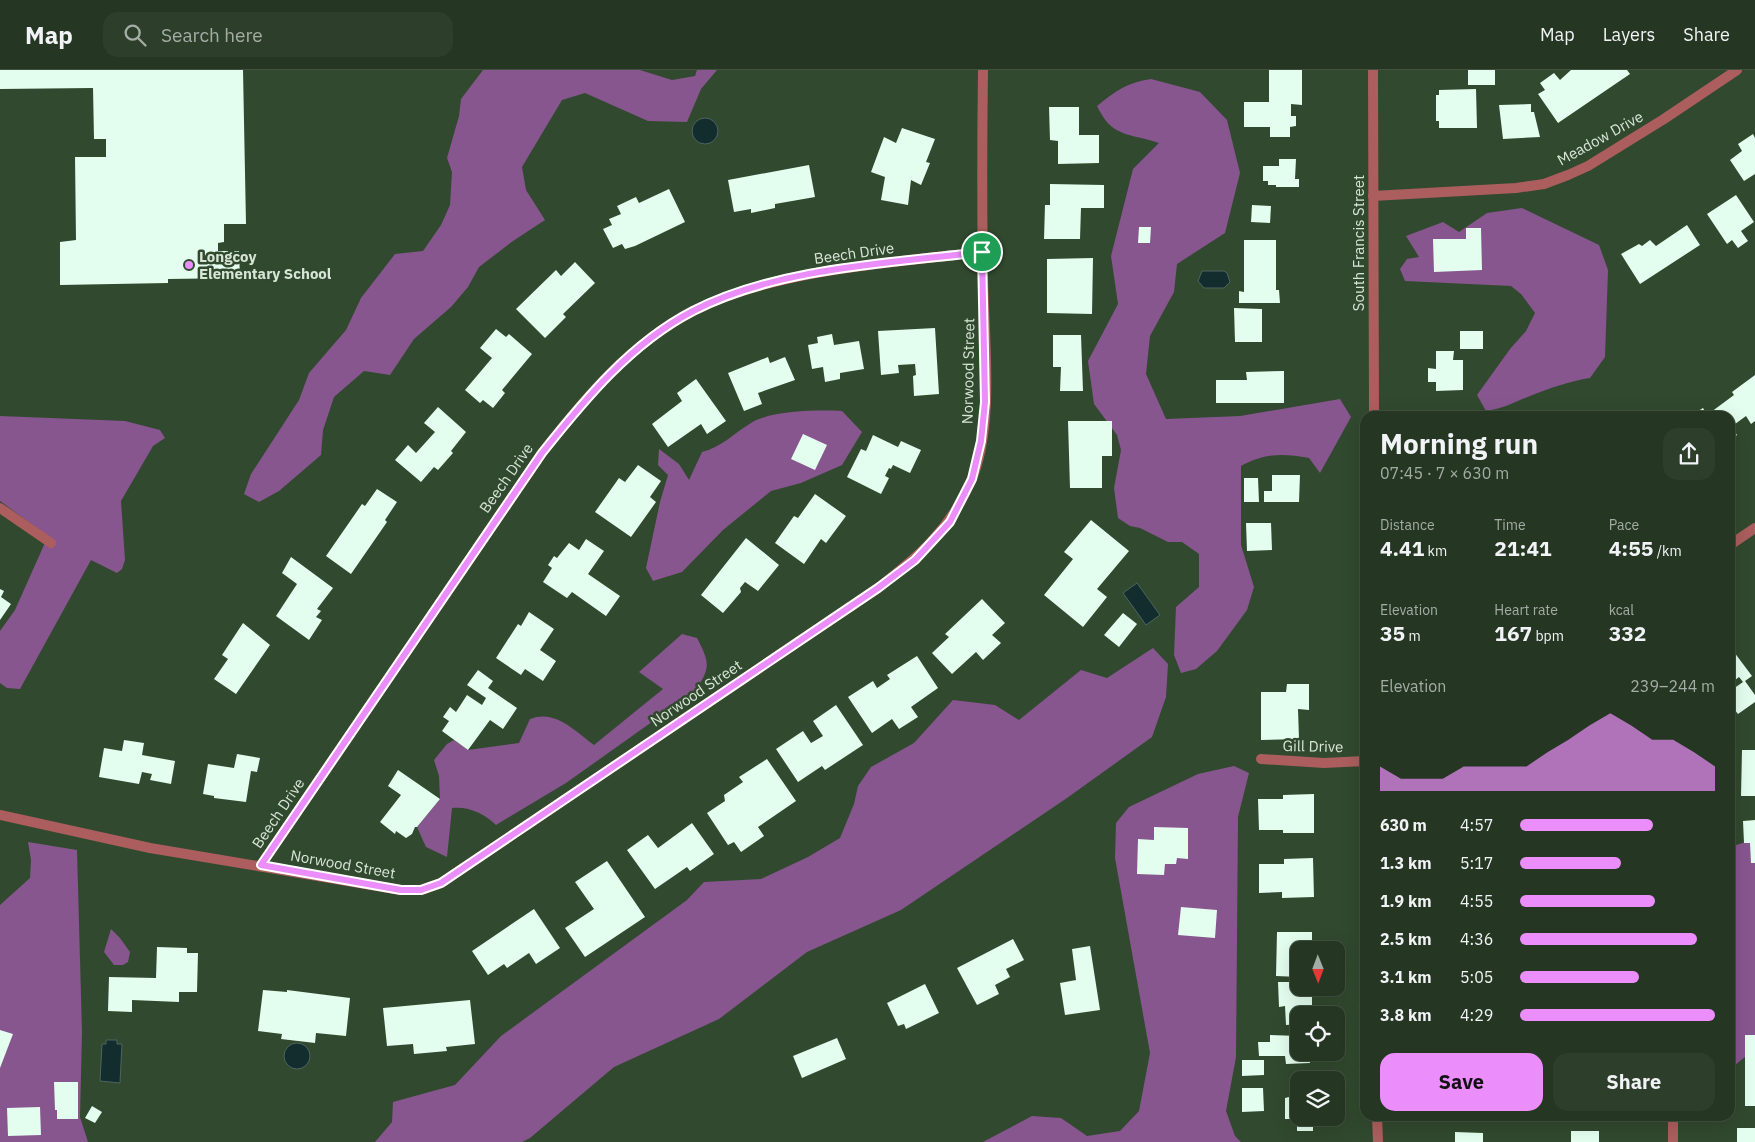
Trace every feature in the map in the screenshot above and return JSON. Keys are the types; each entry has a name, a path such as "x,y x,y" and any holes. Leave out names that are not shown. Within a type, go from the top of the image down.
{"street":[{"name":"Norwood Street","path":"0,815 142,846 401,890 421,890 441,883 878,588 915,560 950,522 972,479 981,441 985,402 982,252 983,70"},
{"name":"South Francis Street","path":"1373,70 1374,411"},
{"name":"Meadow Drive","path":"1373,196 1516,188 1544,184 1588,166 1737,70"},
{"name":"Beech Drive","path":"261,865 542,453 580,405 654,336 692,311 739,291 812,274 982,252"},
{"path":"0,508 51,543"},
{"path":"1735,542 1755,528"},
{"name":"Gill Drive","path":"1261,759 1324,763 1360,761"},
{"path":"1377,1121 1378,1142"},
{"path":"1673,1121 1673,1142"}],"shaded area":[{"path":"483,70 640,70 672,80 695,76 697,70 717,70 701,89 687,122 648,121 585,93 562,100 522,167 526,190 545,220 479,267 468,287 451,307 414,339 390,375 364,371 334,397 323,430 321,455 279,491 259,502 244,494 251,474 299,400 309,373 346,330 361,298 395,254 423,251 441,225 450,205 452,172 447,158 459,116 461,99"},
{"path":"1151,79 1200,92 1227,120 1240,173 1225,233 1177,264 1174,292 1150,336 1146,374 1166,419 1240,416 1340,399 1351,417 1320,473 1309,458 1291,455 1266,456 1241,466 1241,545 1254,587 1247,610 1217,651 1196,669 1181,673 1174,655 1176,607 1199,587 1199,554 1182,542 1168,542 1140,528 1130,526 1118,518 1114,488 1121,450 1117,435 1094,404 1088,361 1118,304 1111,256 1133,169 1159,143 1122,133 1115,129 1109,124 1097,106 1122,88 1135,82"},
{"path":"1522,208 1599,245 1608,270 1605,357 1590,378 1560,385 1504,407 1486,411 1477,395 1510,349 1526,331 1535,313 1521,294 1511,286 1405,281 1400,269 1407,259 1419,257 1406,236 1443,222 1459,232 1487,213"},
{"path":"842,411 862,432 842,465 801,483 771,491 723,530 682,572 653,581 646,568 660,502 668,475 658,465 659,449 679,464 689,480 702,452 722,443 751,423 783,413"},
{"path":"0,416 125,421 160,430 165,438 153,446 121,501 125,560 122,569 117,573 91,560 20,689 7,688 0,683 0,631 15,610 48,536 0,501"},
{"path":"682,634 697,638 706,660 706,671 694,692 566,783 496,825 487,817 476,812 464,808 452,808 447,857 426,847 417,827 440,799 439,776 434,760 447,744 454,740 468,750 519,743 530,719 548,717 564,723 594,745 663,689 639,672"},
{"path":"1153,648 1168,664 1166,697 1152,737 1067,798 901,910 807,952 719,1019 614,1067 530,1138 522,1142 375,1142 392,1122 393,1102 455,1085 501,1036 687,900 704,882 761,879 808,857 840,838 854,804 858,786 871,767 914,743 953,700 995,705 1019,720 1081,670 1107,678"},
{"path":"1234,766 1249,773 1238,817 1236,1057 1226,1111 1235,1136 1241,1142 983,1142 1032,1116 1061,1118 1087,1136 1120,1131 1139,1111 1150,1053 1115,858 1116,823 1129,807 1198,774"},
{"path":"1755,839 1755,1049 1735,1065 1735,845"},
{"path":"28,842 77,850 82,1032 80,1117 88,1142 0,1142 0,905 30,878 31,860"},
{"path":"111,929 130,952 128,962 123,965 114,965 104,952"}],"water":[{"path":"705,118 714,122 718,131 714,140 705,144 696,140 692,131 696,122"},
{"path":"1202,271 1224,271 1227,273 1230,282 1224,288 1204,288 1198,281"},
{"path":"1137,583 1160,615 1146,625 1123,593"},
{"path":"106,1040 117,1040 117,1044 122,1044 120,1083 100,1081 102,1044 106,1044"},
{"path":"297,1043 306,1047 310,1056 306,1065 297,1069 288,1065 284,1056 288,1047"}],"building":[{"name":"Longcoy Elementary School","path":"0,70 243,70 246,224 224,224 224,242 218,243 218,251 239,251 240,278 168,279 168,283 60,285 60,242 76,240 75,157 106,157 106,139 94,139 93,88 0,89"},
{"path":"1269,70 1302,70 1302,105 1291,104 1291,116 1296,116 1296,126 1290,127 1290,137 1270,137 1270,127 1244,127 1244,102 1269,102"},
{"path":"1468,70 1495,70 1495,85 1468,85"},
{"path":"1571,70 1627,70 1630,74 1558,123 1538,94 1545,90 1540,83 1554,73 1560,80"},
{"path":"1476,89 1477,128 1439,128 1439,121 1436,121 1436,95 1439,95 1439,90"},
{"path":"1531,104 1531,112 1534,112 1540,137 1503,139 1499,105"},
{"path":"1049,107 1079,107 1079,135 1099,135 1099,163 1058,164 1058,141 1050,140"},
{"path":"902,128 935,139 926,162 930,163 921,185 911,180 908,205 881,200 885,177 871,172 884,137 896,143"},
{"path":"1753,134 1755,138 1755,174 1744,181 1730,160 1742,151 1738,144"},
{"path":"1279,159 1296,159 1295,179 1299,179 1299,187 1276,187 1276,185 1268,185 1268,181 1263,181 1263,166 1279,166"},
{"path":"809,165 815,197 775,204 775,208 751,213 751,209 734,212 728,180"},
{"path":"1050,184 1104,185 1104,208 1081,208 1080,239 1044,239 1045,205 1050,205"},
{"path":"669,189 685,222 635,246 625,249 622,244 613,248 603,229 612,225 609,219 621,214 617,206 636,197 639,203"},
{"path":"1736,195 1754,222 1741,231 1748,241 1738,248 1732,240 1727,244 1707,214"},
{"path":"1252,205 1271,206 1270,223 1251,222"},
{"path":"1687,225 1700,245 1640,284 1621,254 1639,244 1642,246 1650,240 1656,246"},
{"path":"1139,227 1151,227 1150,243 1138,243"},
{"path":"1466,228 1481,228 1482,270 1434,272 1433,239 1466,239"},
{"path":"1244,240 1276,240 1276,290 1279,290 1280,303 1239,303 1239,291 1244,292"},
{"path":"1093,258 1092,314 1047,313 1047,259"},
{"path":"575,262 595,283 563,314 566,317 545,338 516,309 556,270 561,276"},
{"path":"1234,308 1262,309 1262,342 1235,342"},
{"path":"935,328 939,394 914,396 913,376 916,375 915,364 898,365 899,373 881,375 878,331"},
{"path":"496,329 506,337 509,334 532,354 502,390 505,393 493,408 483,400 480,403 465,390 492,358 480,348"},
{"path":"1460,331 1483,331 1483,349 1460,349"},
{"path":"832,334 834,345 859,341 864,369 840,373 840,379 825,382 823,367 812,369 808,345 818,343 817,337"},
{"path":"1053,335 1081,335 1083,391 1060,391 1061,367 1053,367"},
{"path":"1436,351 1454,351 1453,360 1463,360 1463,390 1436,391 1436,382 1428,382 1428,368 1436,369"},
{"path":"768,357 770,363 785,357 795,380 758,393 762,404 744,411 728,373"},
{"path":"1284,371 1284,403 1216,403 1216,380 1247,380 1246,372"},
{"path":"1755,375 1755,421 1751,424 1746,416 1735,424 1735,411 1712,411 1734,395 1732,392"},
{"path":"696,379 726,421 707,434 701,424 668,447 652,424 682,401 677,393"},
{"path":"438,407 466,432 451,451 453,453 438,470 434,467 421,482 395,460 408,445 416,453 435,432 424,423"},
{"path":"1068,421 1112,421 1112,456 1102,456 1102,488 1070,488"},
{"path":"803,434 827,445 815,470 791,459"},
{"path":"873,435 898,447 901,441 921,450 910,473 893,465 891,469 889,468 885,476 889,478 881,494 847,477 861,449 866,451"},
{"path":"638,465 661,481 650,497 656,502 631,537 595,512 619,478 625,482"},
{"path":"1272,475 1300,475 1299,502 1264,502 1264,491 1272,491"},
{"path":"1244,478 1258,478 1259,502 1244,502"},
{"path":"377,489 397,502 385,520 387,522 351,574 326,556 362,504 365,506"},
{"path":"815,494 846,516 826,543 821,539 804,564 775,543 794,516 798,518"},
{"path":"1091,520 1129,551 1097,589 1107,597 1083,627 1044,595 1073,559 1064,552"},
{"path":"1246,523 1271,523 1272,550 1247,551"},
{"path":"746,538 779,565 758,591 745,582 740,588 741,592 723,613 701,595"},
{"path":"586,539 604,551 588,574 620,596 606,616 572,592 567,598 543,582 552,568 548,565 554,556 557,558 569,543 579,550"},
{"path":"291,557 333,588 317,609 321,611 316,617 322,620 309,640 276,616 297,584 282,573"},
{"path":"0,589 4,591 1,597 11,604 0,620"},
{"path":"982,599 1005,623 992,635 1001,643 983,660 976,652 952,674 932,653 949,637 945,634"},
{"path":"529,612 554,629 540,650 556,661 543,681 525,669 521,675 496,658 518,624 521,626"},
{"path":"1123,613 1137,624 1119,647 1104,635"},
{"path":"243,623 270,645 236,694 214,679 228,659 222,655"},
{"path":"1735,653 1752,676 1745,681 1755,695 1755,702 1738,714 1735,710 1735,688 1743,682 1739,677 1735,680"},
{"path":"917,656 938,688 911,707 918,717 899,729 892,719 872,733 848,697 873,681 877,688 890,679 887,675"},
{"path":"478,670 493,681 488,688 517,708 503,729 490,720 468,750 442,731 449,721 443,717 450,707 456,712 467,695 482,705 486,698 467,685"},
{"path":"1287,684 1309,684 1309,710 1298,709 1299,739 1261,740 1261,692 1286,692"},
{"path":"836,705 863,745 825,770 822,766 798,782 776,749 803,731 811,743 823,736 813,721"},
{"path":"124,740 144,743 142,755 175,761 171,784 150,780 152,774 142,772 139,784 99,777 104,748 122,751"},
{"path":"1742,750 1755,750 1755,796 1741,796"},
{"path":"237,754 260,758 257,772 251,771 246,802 214,798 214,796 203,794 208,764 234,768"},
{"path":"767,759 796,801 758,827 764,836 741,852 734,842 728,845 707,813 725,801 724,795 743,782 739,777"},
{"path":"398,770 440,799 415,827 412,834 406,838 396,831 395,834 380,822 401,795 388,786"},
{"path":"1314,794 1314,833 1283,833 1283,830 1259,830 1258,799 1283,799 1283,795"},
{"path":"1755,820 1755,863 1751,863 1750,843 1744,843 1743,821"},
{"path":"692,823 714,854 690,871 687,867 655,889 627,850 648,835 658,848"},
{"path":"1154,827 1188,828 1188,859 1177,858 1176,864 1165,864 1164,875 1137,874 1138,839 1154,840"},
{"path":"1313,858 1314,897 1282,898 1282,892 1259,893 1259,864 1284,864 1284,859"},
{"path":"607,861 645,917 585,957 565,928 594,909 575,882"},
{"path":"1181,907 1217,910 1215,938 1178,935"},
{"path":"534,909 560,948 536,964 529,953 507,968 504,964 488,975 472,951"},
{"path":"1277,932 1312,932 1312,941 1290,941 1290,977 1276,976"},
{"path":"1013,939 1024,960 1006,969 1010,977 995,985 999,994 977,1005 957,968"},
{"path":"1090,946 1100,1010 1065,1015 1060,983 1076,980 1072,949"},
{"path":"157,947 187,948 187,953 198,953 197,992 179,992 179,1002 132,1000 132,1012 108,1011 109,977 156,978"},
{"path":"1278,982 1290,982 1290,996 1312,996 1312,1006 1290,1006 1290,1025 1286,1025 1285,1006 1279,1007"},
{"path":"925,984 939,1013 906,1029 904,1024 898,1026 887,1003"},
{"path":"263,990 287,992 287,990 350,998 346,1036 316,1033 315,1043 281,1039 282,1034 258,1031"},
{"path":"470,1000 475,1044 446,1047 447,1051 414,1054 413,1044 387,1046 383,1008"},
{"path":"0,1030 13,1034 0,1068"},
{"path":"1270,1035 1290,1036 1290,1061 1310,1061 1310,1063 1286,1064 1285,1056 1259,1056 1258,1042 1270,1042"},
{"path":"1745,1035 1755,1035 1755,1106 1745,1106"},
{"path":"837,1038 846,1059 802,1078 793,1056"},
{"path":"1242,1060 1264,1060 1264,1075 1242,1076"},
{"path":"54,1082 78,1082 78,1119 57,1119"},
{"path":"1242,1088 1263,1088 1264,1111 1242,1112"},
{"path":"1290,1097 1290,1119 1285,1119 1285,1098"},
{"path":"92,1106 102,1112 95,1123 85,1118"},
{"path":"40,1107 41,1135 8,1136 7,1108"},
{"path":"1297,1126 1313,1126 1313,1131 1297,1131"},
{"path":"1737,1128 1755,1128 1755,1142 1737,1142"},
{"path":"1571,1131 1599,1131 1599,1142 1571,1142"},
{"path":"1455,1132 1483,1133 1483,1142 1455,1142"}],"place":[{"name":"Longcoy Elementary School","path":"189,265"}],"route":[{"path":"982,252 985,402 981,441 972,479 950,522 915,560 878,588 441,883 421,890 401,890 261,865 478,544 542,453 580,405 617,367 654,336 692,311 739,291 812,274 982,252"}]}
